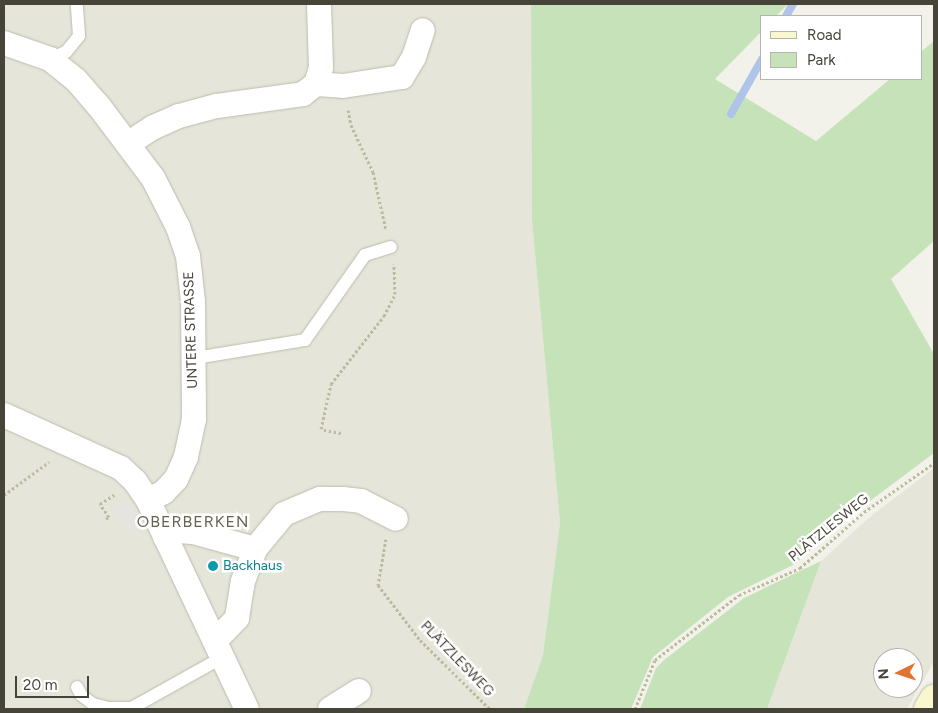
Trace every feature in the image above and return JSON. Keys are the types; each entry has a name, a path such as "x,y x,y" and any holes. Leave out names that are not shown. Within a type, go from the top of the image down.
{"main road":[{"path":"928,709 934,698"}],"street":[{"path":"316,84 322,50 319,4"},
{"path":"129,143 179,116 218,106 288,98 303,94 316,84 343,86 402,77 414,57 423,30"},
{"name":"UNTERE STRASSE","path":"4,43 50,59 76,80 129,143 154,178 178,227 188,256 195,358 194,419 186,457 170,486 142,490"},
{"path":"4,415 69,442 122,468 142,490 247,709"},
{"path":"219,649 237,618 243,581 255,549 284,514 320,499 361,501 396,519"},
{"path":"166,537 177,531 193,532 255,549"},
{"path":"330,709 359,691"}],"lane":[{"path":"50,59 66,52 79,36 77,4"},
{"path":"195,358 304,340 365,254 391,247"},
{"path":"77,687 81,695 93,704 108,708 130,709 219,649"}],"path":[{"path":"4,495 49,462 69,442"},
{"name":"PLÄTZLESWEG","path":"636,709 655,660 740,595 800,568 864,512 934,463"},
{"path":"106,519 109,517 100,504 142,490"},
{"name":"PLÄTZLESWEG","path":"396,519 388,529 378,585 420,640 490,709"}],"shaded area":[{"path":"4,4 531,4 532,220 560,523 543,655 524,709 4,709"},
{"path":"934,468 934,661 923,681 923,648 873,648 873,698 913,698 907,709 767,709 821,561 871,516"},
{"path":"127,500 142,525 128,533 113,508"}],"green space":[{"path":"531,4 788,4 777,15 760,15 760,33 715,79 816,141 889,80 923,80 923,50 934,41 934,241 891,279 934,354 934,453 846,519 795,564 728,597 653,657 631,709 524,709 543,655 560,523 532,220"},
{"path":"821,561 767,709 640,709 656,668 664,660 744,598"}],"waterway":[{"path":"787,15 793,4"},
{"path":"731,114 760,63"}],"place":[{"name":"Backhaus","path":"213,566"}],"district":[{"name":"OBERBERKEN","path":"193,522"}]}
